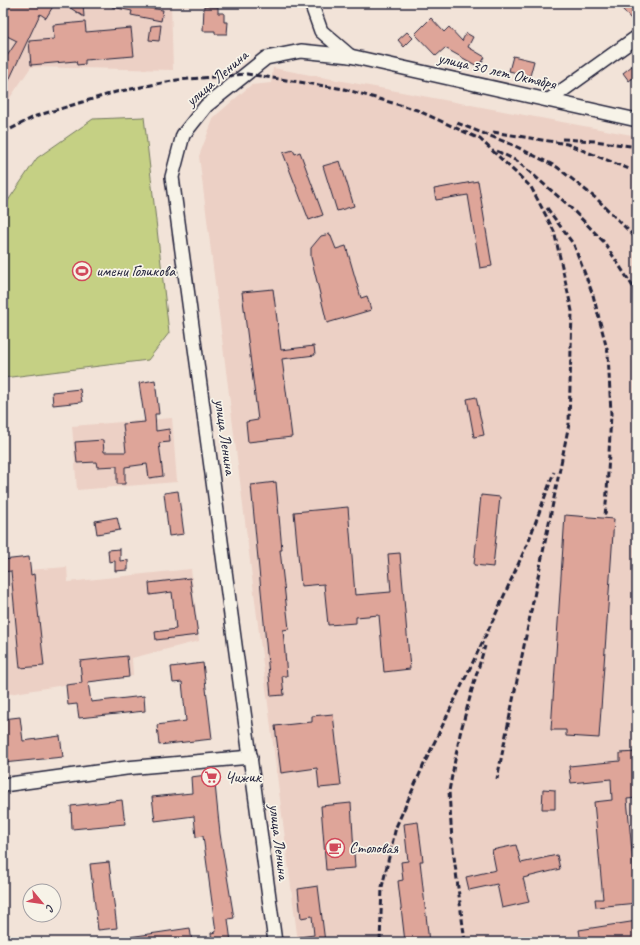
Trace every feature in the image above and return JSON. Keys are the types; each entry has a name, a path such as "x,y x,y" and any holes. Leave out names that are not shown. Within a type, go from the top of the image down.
{"street":[{"path":"312,3 321,31 350,56"},
{"path":"549,100 637,37"},
{"name":"улица Ленина","path":"275,942 172,177 183,135 206,106 266,58 301,51 350,56"},
{"name":"улица 30 лет Октября","path":"350,56 637,120"},
{"path":"3,785 126,768 251,757"}],"shaded area":[{"path":"3,3 171,3 173,70 31,67 3,108"},
{"path":"273,68 637,136 637,942 298,942 199,156 214,117 251,85 271,83"},
{"path":"172,418 177,482 77,490 72,426"},
{"path":"67,567 68,582 191,569 199,641 132,658 133,676 3,695 3,572"}],"green space":[{"name":"имени Голикова","path":"144,117 169,333 148,360 3,378 3,208 37,158 93,119"}],"building":[{"path":"3,3 55,3 46,18 40,14 3,93 3,62 17,41 3,34"},
{"path":"63,3 83,3 84,17"},
{"path":"113,3 141,3 140,7 163,10 161,21 131,15 132,11 112,7"},
{"path":"617,3 637,3 637,14 631,19"},
{"path":"204,6 218,7 218,13 224,13 224,22 228,22 227,34 215,34 215,31 203,31"},
{"path":"431,18 444,32 449,27 462,41 466,33 473,37 468,47 485,57 479,67 445,48 436,56 415,34"},
{"path":"85,22 86,32 131,28 134,56 85,60 85,64 77,65 76,61 31,65 29,41 54,39 53,25"},
{"path":"161,25 159,41 149,40 151,26"},
{"path":"407,32 413,38 404,47 398,40"},
{"path":"513,56 534,61 530,76 509,71"},
{"path":"637,62 637,75 629,81 623,73"},
{"path":"293,150 295,154 300,152 323,215 309,220 283,153"},
{"path":"340,161 354,206 337,211 323,166"},
{"path":"478,181 492,266 480,268 468,195 436,200 434,189"},
{"path":"330,234 336,249 346,246 361,298 367,296 371,310 327,323 311,257 311,248 321,236"},
{"path":"273,289 281,350 314,346 315,355 282,359 292,437 248,442 246,422 258,420 242,292"},
{"path":"155,380 159,414 155,414 156,431 169,429 170,442 159,443 163,476 149,478 147,464 125,467 125,484 117,484 117,466 97,467 96,462 77,463 75,442 103,440 104,452 126,452 123,424 145,422 139,383"},
{"path":"80,389 82,402 53,405 52,392"},
{"path":"476,397 484,435 474,437 467,399"},
{"path":"276,482 282,550 280,550 289,629 283,630 287,676 282,676 284,695 271,696 251,485"},
{"path":"178,491 184,534 169,536 164,493"},
{"path":"481,495 500,497 493,567 474,565"},
{"path":"348,507 355,595 391,592 388,554 400,553 410,669 384,672 379,615 356,617 356,623 328,625 324,584 301,586 294,512"},
{"path":"565,515 614,519 599,738 566,736 566,730 551,730"},
{"path":"117,517 120,530 97,534 95,521"},
{"path":"120,549 120,561 128,560 128,570 115,571 115,561 109,562 108,550"},
{"path":"29,557 31,575 34,574 44,666 20,668 11,571 3,572 3,560"},
{"path":"190,578 198,635 156,640 155,632 176,629 172,592 150,595 149,583"},
{"path":"127,656 129,677 88,682 91,702 144,696 145,711 79,718 77,704 68,705 66,685 82,683 80,661"},
{"path":"203,663 212,739 159,745 157,725 186,721 182,682 173,683 171,667"},
{"path":"333,714 341,786 319,788 317,768 281,773 275,726 312,722 312,716"},
{"path":"20,717 23,741 60,736 63,757 3,763 3,719"},
{"path":"637,752 637,798 627,799 635,883 637,883 637,903 596,907 595,899 603,899 594,802 612,800 611,779 571,783 569,766 620,761 620,753"},
{"path":"214,774 220,834 234,918 228,919 231,942 212,942 211,933 216,932 203,836 196,837 194,816 155,821 152,797 192,793 191,777"},
{"path":"543,789 555,790 555,809 542,809"},
{"path":"122,800 125,824 72,829 71,806"},
{"path":"351,803 355,868 326,870 321,806"},
{"path":"418,822 423,861 420,861 429,942 405,942 398,881 403,880 401,862 408,861 404,824"},
{"path":"516,845 521,863 557,855 560,869 523,878 529,902 502,908 497,884 469,890 466,877 496,870 492,850"},
{"path":"109,862 117,928 98,930 90,864"},
{"path":"318,886 325,942 299,942 299,937 314,935 312,916 301,918 298,889"},
{"path":"637,921 637,942 581,942 579,930"},
{"path":"190,928 192,942 129,942 129,937"}],"railway":[{"path":"3,133 36,116 116,92 177,80 247,74 344,89 417,110 480,139 531,187 554,231 572,311 569,424 497,779"},
{"path":"457,123 513,145 557,167 598,200 637,239"},
{"path":"493,132 567,144 629,169"},
{"path":"562,139 595,141 637,147"},
{"path":"497,151 517,161 567,204 604,242 637,293"},
{"path":"547,208 574,245 593,295 608,353 611,414 605,516"},
{"path":"380,942 382,887 396,827 529,540 554,472"},
{"path":"465,942 452,841 449,791 460,734 485,646"}],"place":[{"name":"имени Голикова","path":"82,271"},
{"name":"Чижик","path":"211,777"},
{"name":"Столовая","path":"335,848"}]}
